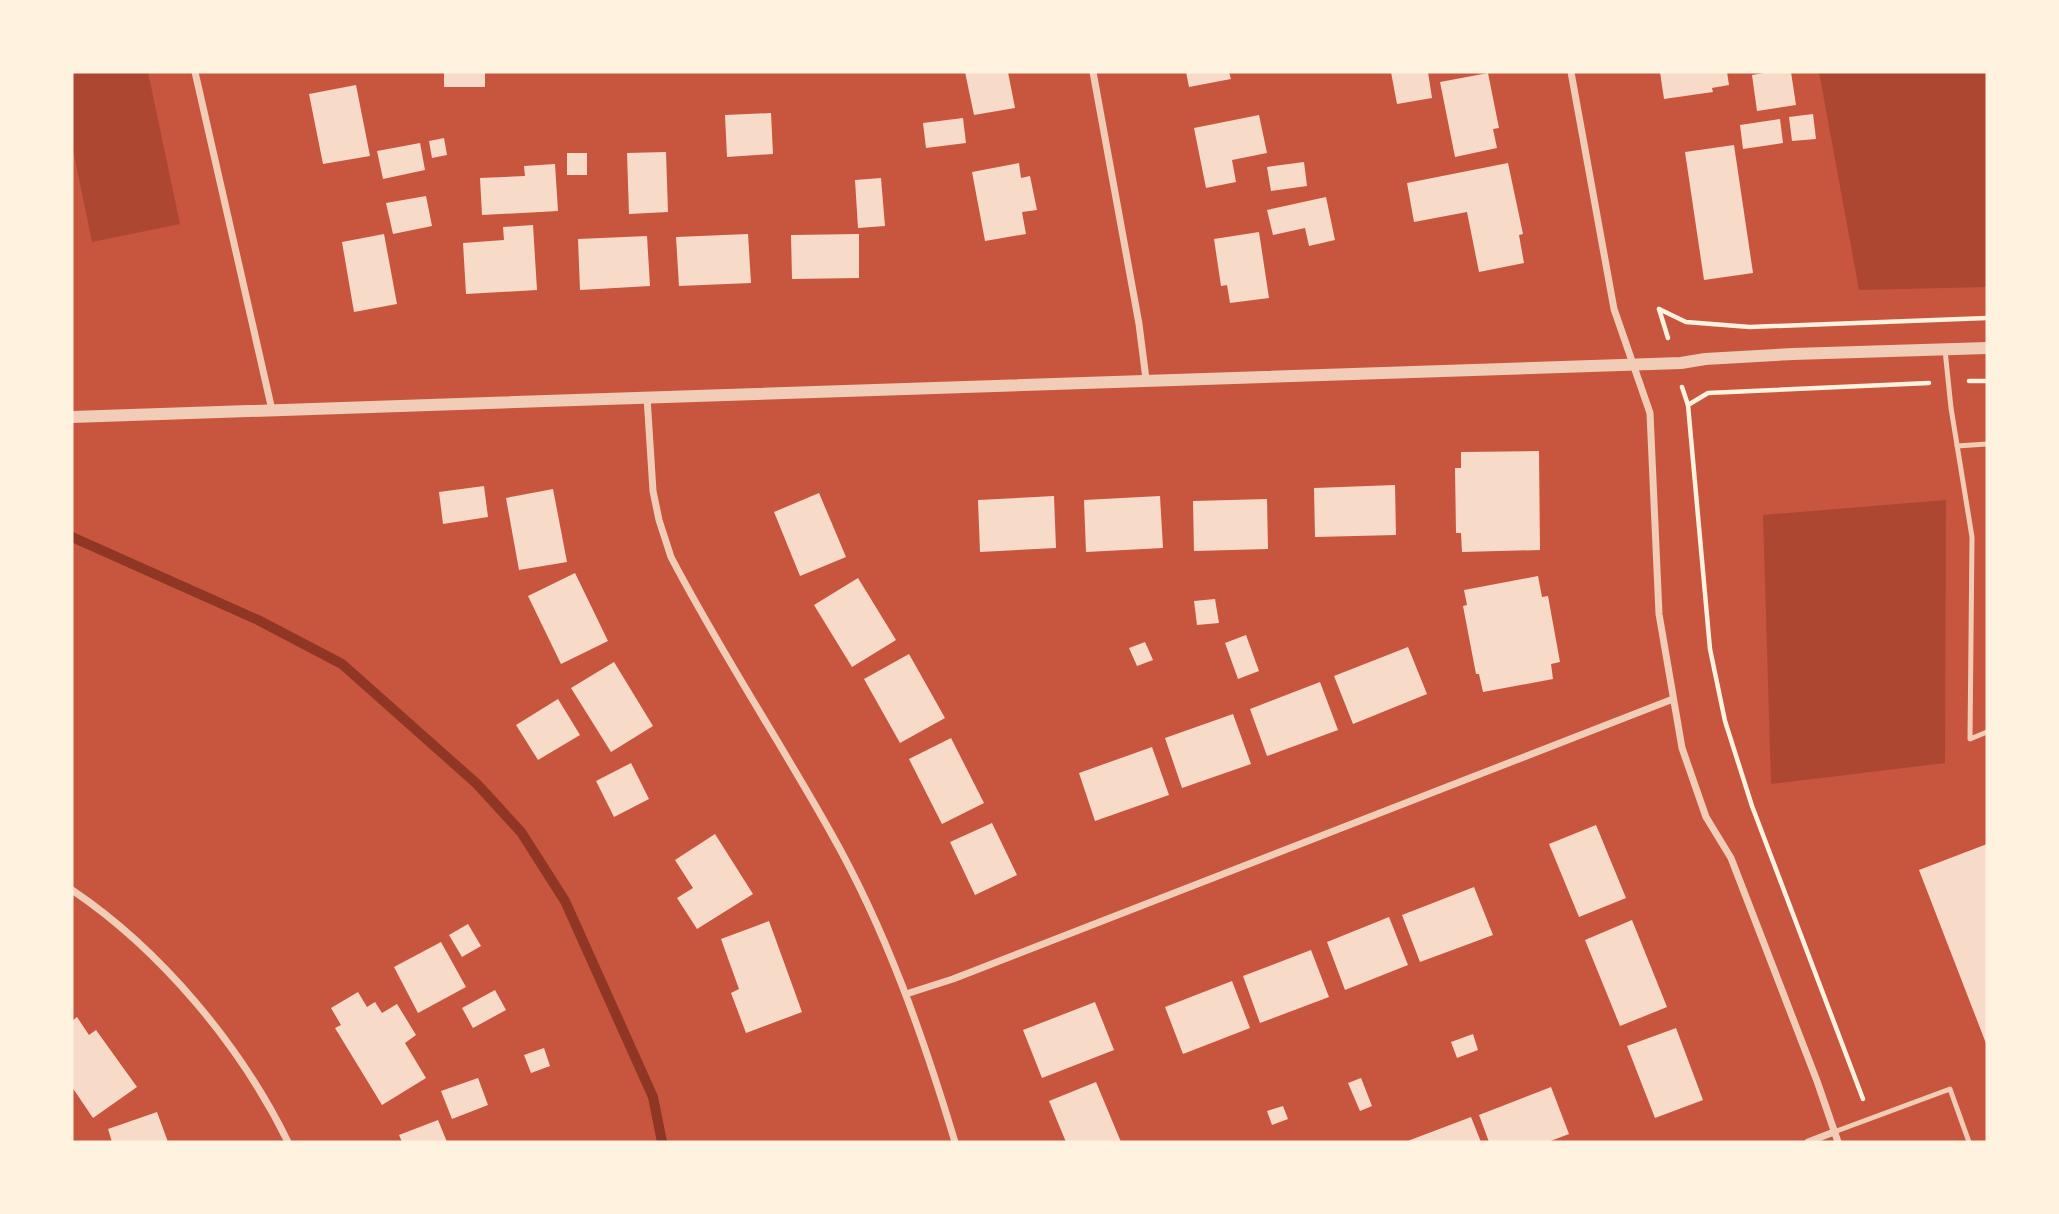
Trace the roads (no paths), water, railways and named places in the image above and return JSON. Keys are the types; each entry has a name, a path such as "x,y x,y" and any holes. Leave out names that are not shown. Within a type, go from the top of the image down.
{"street":[{"path":"195,72 272,410"},
{"path":"1093,72 1139,324 1146,379"},
{"path":"1571,72 1614,309 1650,413 1660,614 1682,748 1706,817 1731,858 1838,1142"},
{"path":"72,416 1681,363 1780,355 1987,348"},
{"path":"646,397 653,491 671,557 832,835 884,940 932,1065 955,1142"},
{"path":"906,994 953,979 1673,699"},
{"path":"72,890 151,955 199,1006 235,1054 275,1116 288,1142"},
{"path":"1808,1142 1834,1132"}],"lane":[{"path":"1945,350 1956,446 1972,537 1970,738 1987,732"},
{"path":"1956,446 1987,444"},
{"path":"1834,1132 1950,1089 1969,1142"}],"waterway":[{"path":"72,537 258,620 342,664 477,784 521,832 565,901 653,1097 662,1142"}]}
